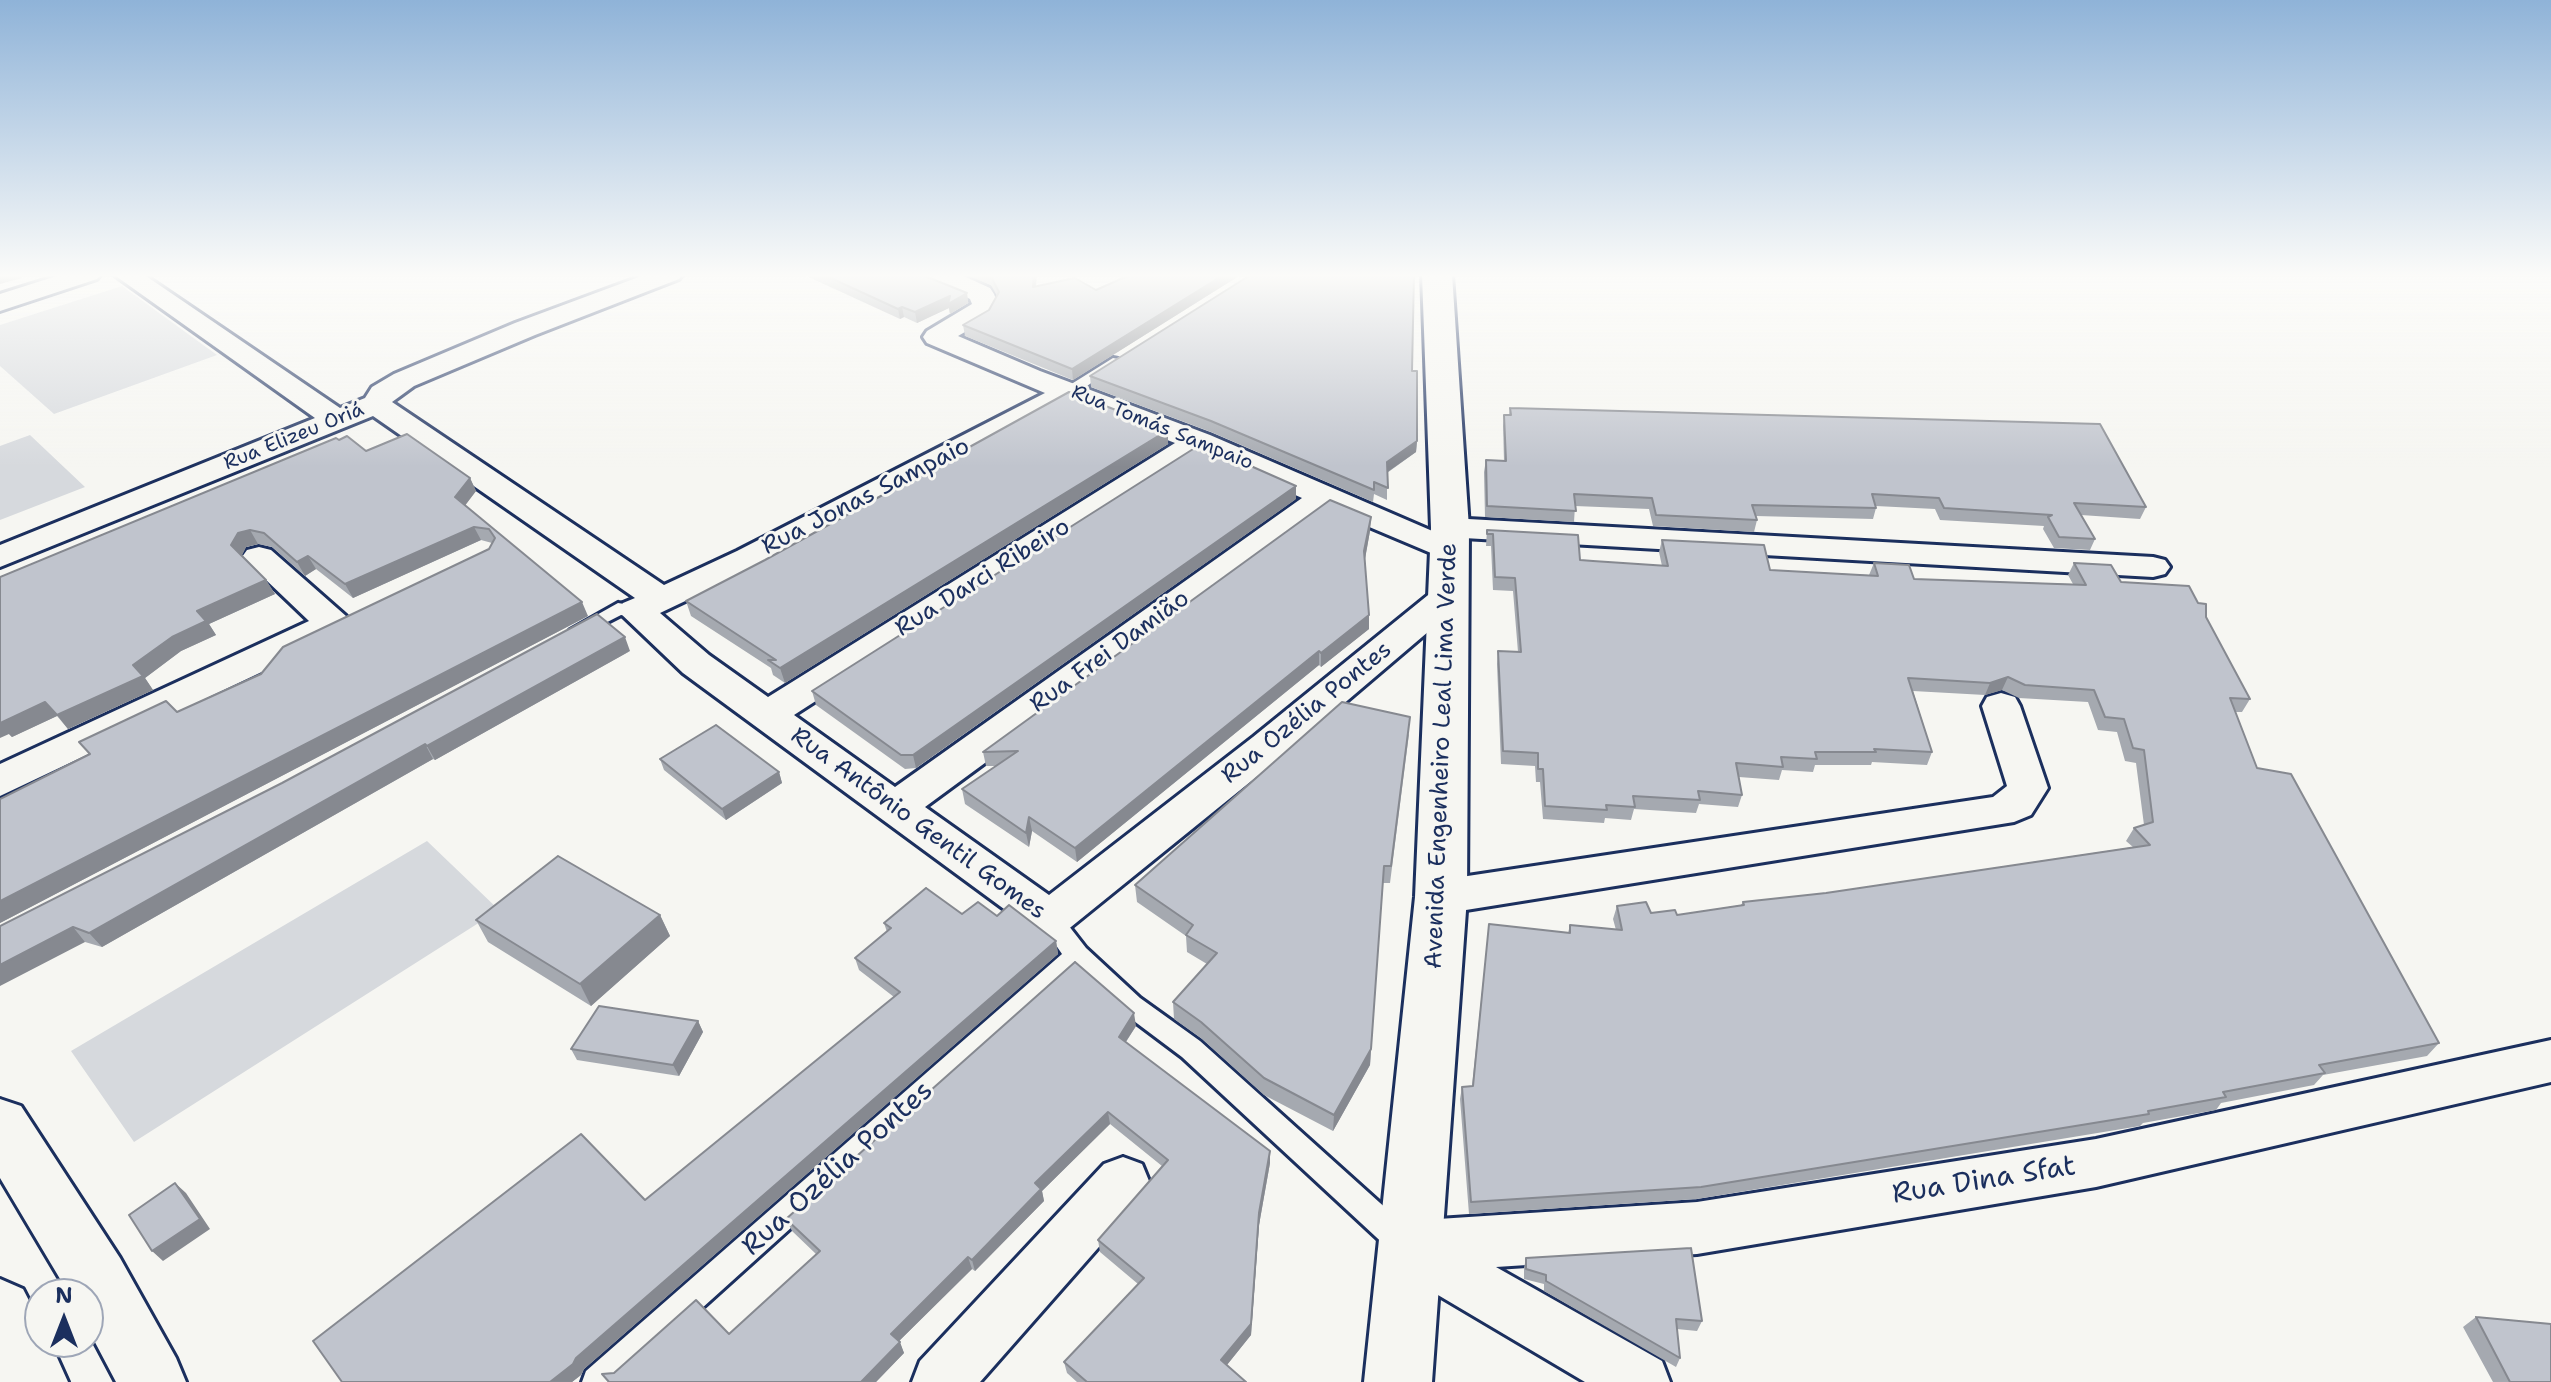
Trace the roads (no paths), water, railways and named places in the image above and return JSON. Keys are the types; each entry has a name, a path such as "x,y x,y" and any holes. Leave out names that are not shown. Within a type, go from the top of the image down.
{"street":[{"path":"220,338 338,420"},
{"name":"Rua Elizeu Oriá","path":"0,557 376,404 382,393 404,380 502,338"},
{"name":"Rua Tomás Sampaio","path":"940,338 1030,377 1199,441 1325,497 1450,558"},
{"name":"Avenida Engenheiro Leal Lima Verde","path":"1398,1382 1441,897 1450,558 1440,338"},
{"name":"Rua Jonas Sampaio","path":"649,605 749,558 1070,391"},
{"name":"Rua Antônio Gentil Gomes","path":"376,404 649,605 696,664 1050,919"},
{"name":"Rua Darci Ribeiro","path":"767,715 1199,441"},
{"name":"Rua Frei Damião","path":"895,808 1325,497"},
{"path":"0,781 346,618 259,557"},
{"path":"1450,558 2153,567"},
{"name":"Rua Ozélia Pontes","path":"1050,919 1267,747 1450,558"},
{"path":"1441,897 1999,811 2016,804 2028,788 2001,706"},
{"name":"Rua Dina Sfat","path":"1408,1247 1697,1228 2081,1166 2551,1061"},
{"path":"0,1125 81,1278"},
{"path":"941,1382 1123,1181"},
{"name":"Rua Antônio Gentil Gomes","path":"1408,1247 1641,1382"},
{"path":"104,1313 152,1382"}],"lane":[{"path":"1070,391 1131,352"},
{"name":"Rua Jonas Sampaio","path":"562,639 618,609 649,605"},
{"name":"Rua Antônio Gentil Gomes","path":"1050,919 1077,955 1131,1005 1191,1049 1408,1247"},
{"name":"Rua Ozélia Pontes","path":"597,1382 1077,955"}]}
